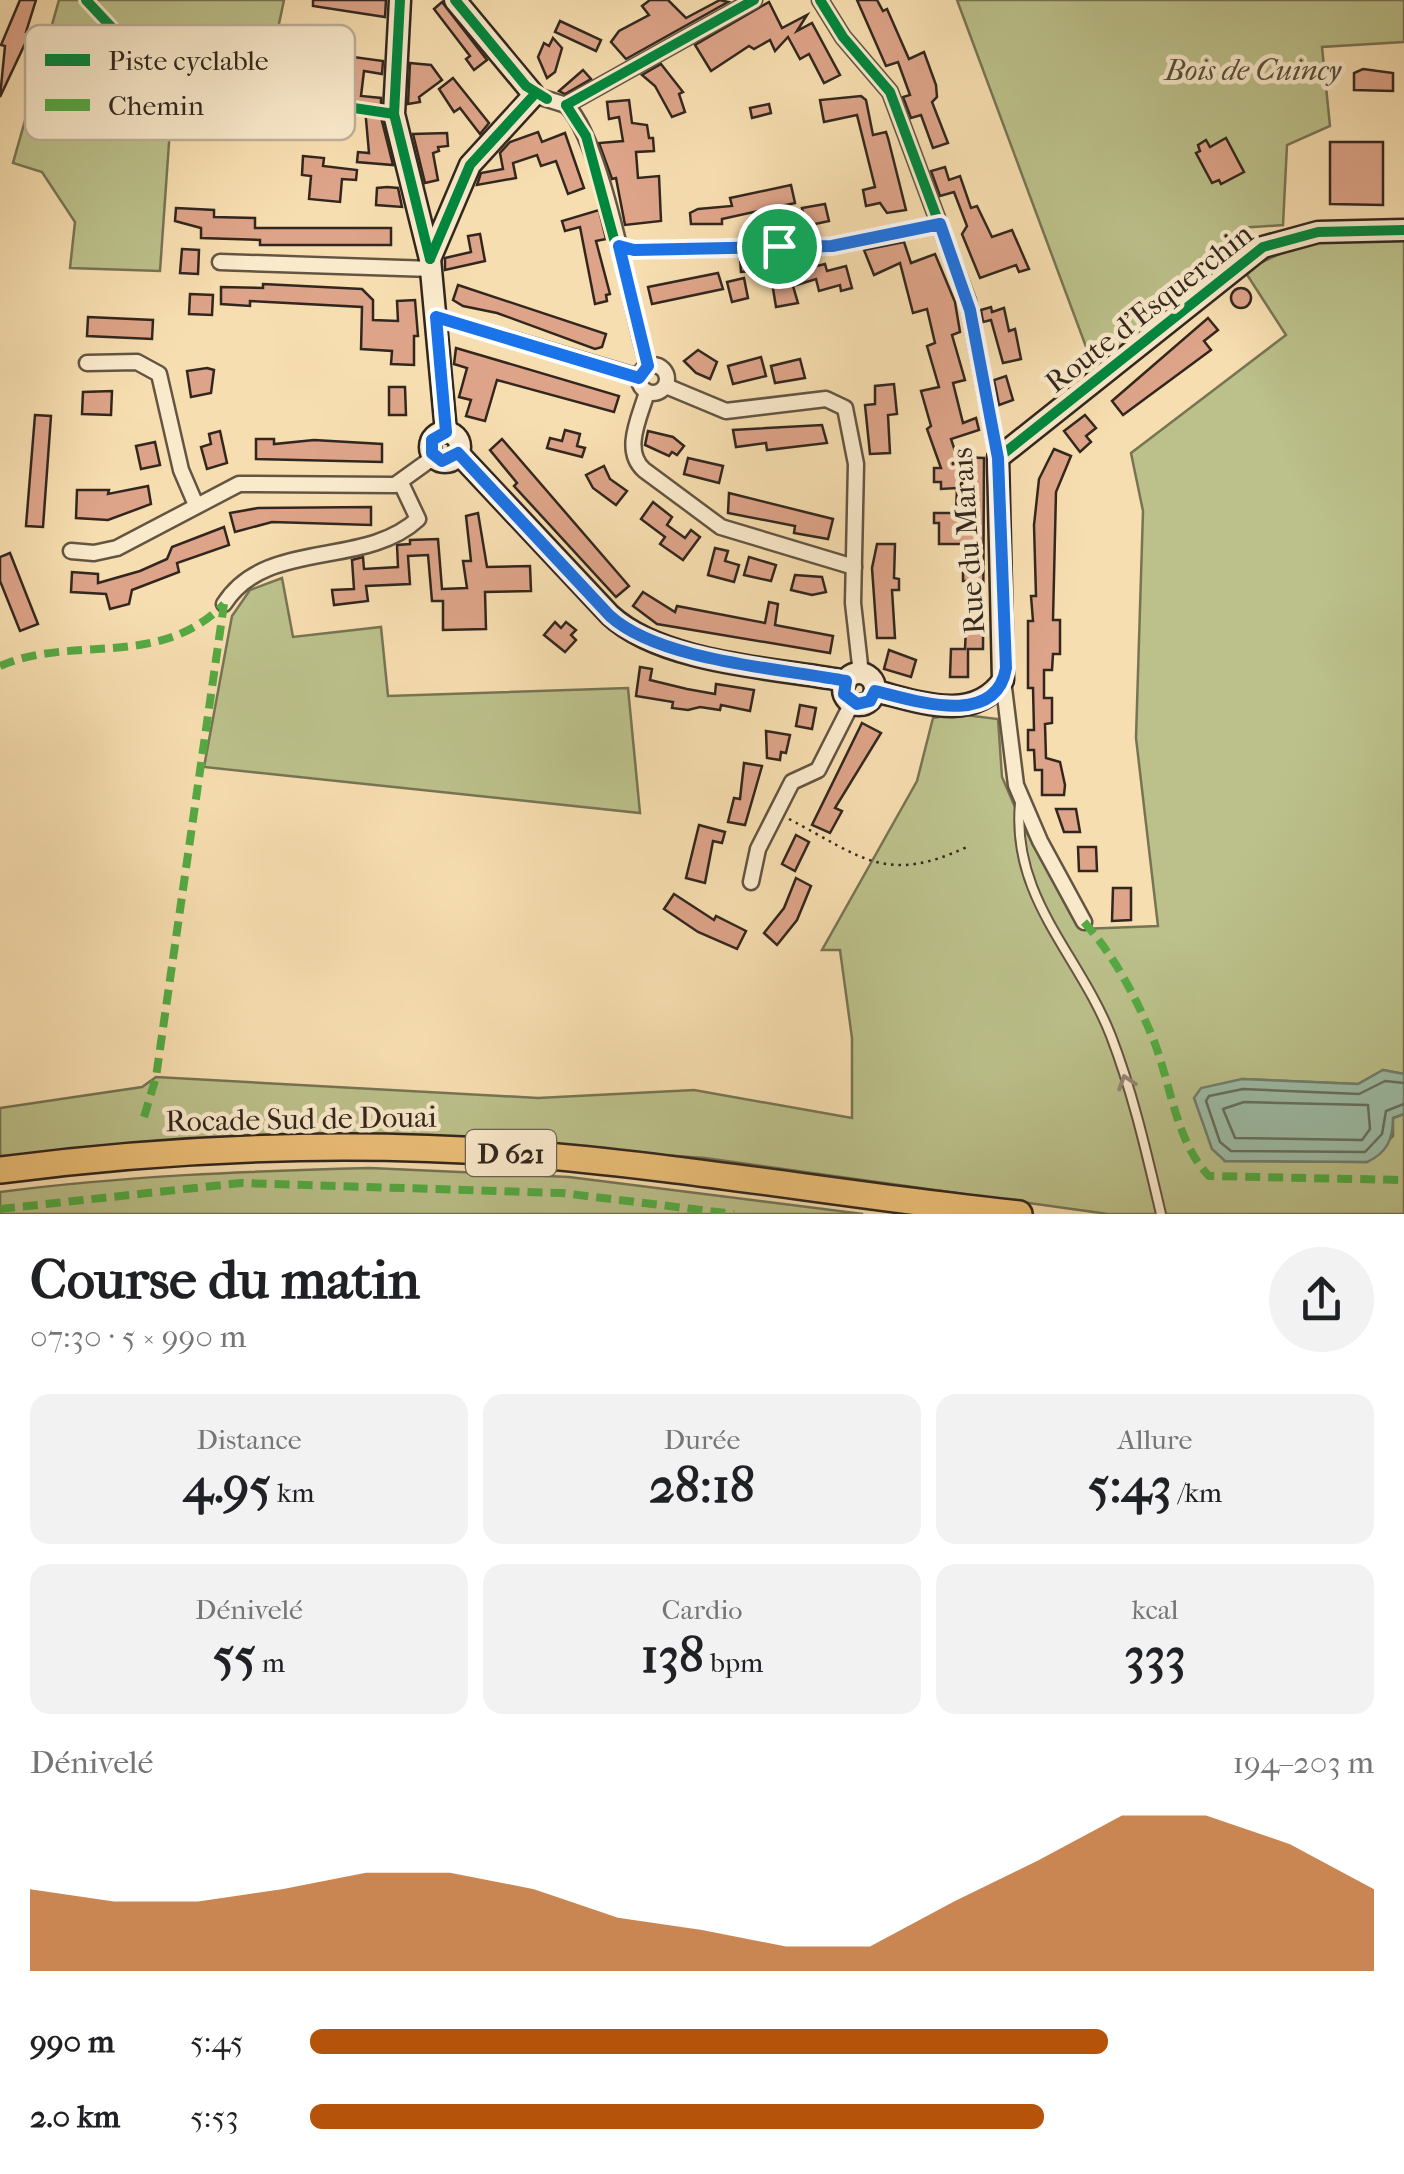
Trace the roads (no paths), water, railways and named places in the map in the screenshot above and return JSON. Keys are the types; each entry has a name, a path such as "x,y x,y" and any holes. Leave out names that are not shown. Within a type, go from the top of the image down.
{"highway":[{"name":"Rocade Sud de Douai","path":"0,1170 246,1148 454,1150 642,1165 1019,1214"},
{"name":"Rocade Sud de Douai","path":"0,1183 178,1167 428,1160 618,1174 920,1214"}],"street":[{"path":"400,0 394,114 431,264 446,432"},
{"path":"455,0 534,95 566,105 586,136 619,246 647,392 632,446 634,459 722,527 854,567"},
{"path":"566,105 754,0"},
{"name":"Rue du Marais","path":"820,0 843,37 890,92 970,310 998,458 1003,680"},
{"path":"431,264 470,165 534,95"},
{"path":"619,246 634,250 832,246 940,224"},
{"name":"Route d'Esquerchin","path":"998,458 1263,247 1318,232 1404,230"},
{"path":"220,262 431,264"},
{"path":"436,317 643,372 664,370 666,386"},
{"path":"87,363 137,362 158,374 182,470 196,506"},
{"path":"647,392 658,393 666,386"},
{"path":"446,432 458,440 458,453 610,616 639,637 668,648 854,677 873,681 875,691 867,703 852,703 844,694 854,677 856,464 850,418 841,404 826,398 726,411 666,386"},
{"path":"434,457 432,440 446,432"},
{"path":"434,457 447,461 458,453"},
{"path":"71,550 94,553 116,548 247,483 400,483 434,457"},
{"path":"224,604 240,585 264,570 384,542 405,530 418,520 400,483"},
{"path":"875,691 958,707 981,700 1003,680"},
{"path":"1003,680 1020,796 1084,922"},
{"path":"751,882 755,856 794,780 820,767 852,703"}],"lane":[{"path":"1020,796 1019,831 1028,886 1110,1034 1162,1214"}],"water":[{"path":"1383,1070 1404,1074 1404,1114 1393,1118 1388,1145 1367,1162 1225,1161 1212,1149 1194,1098 1201,1088 1242,1079 1358,1084"}],"park label":[{"name":"Bois de Cuincy","path":"1253,70"}]}
